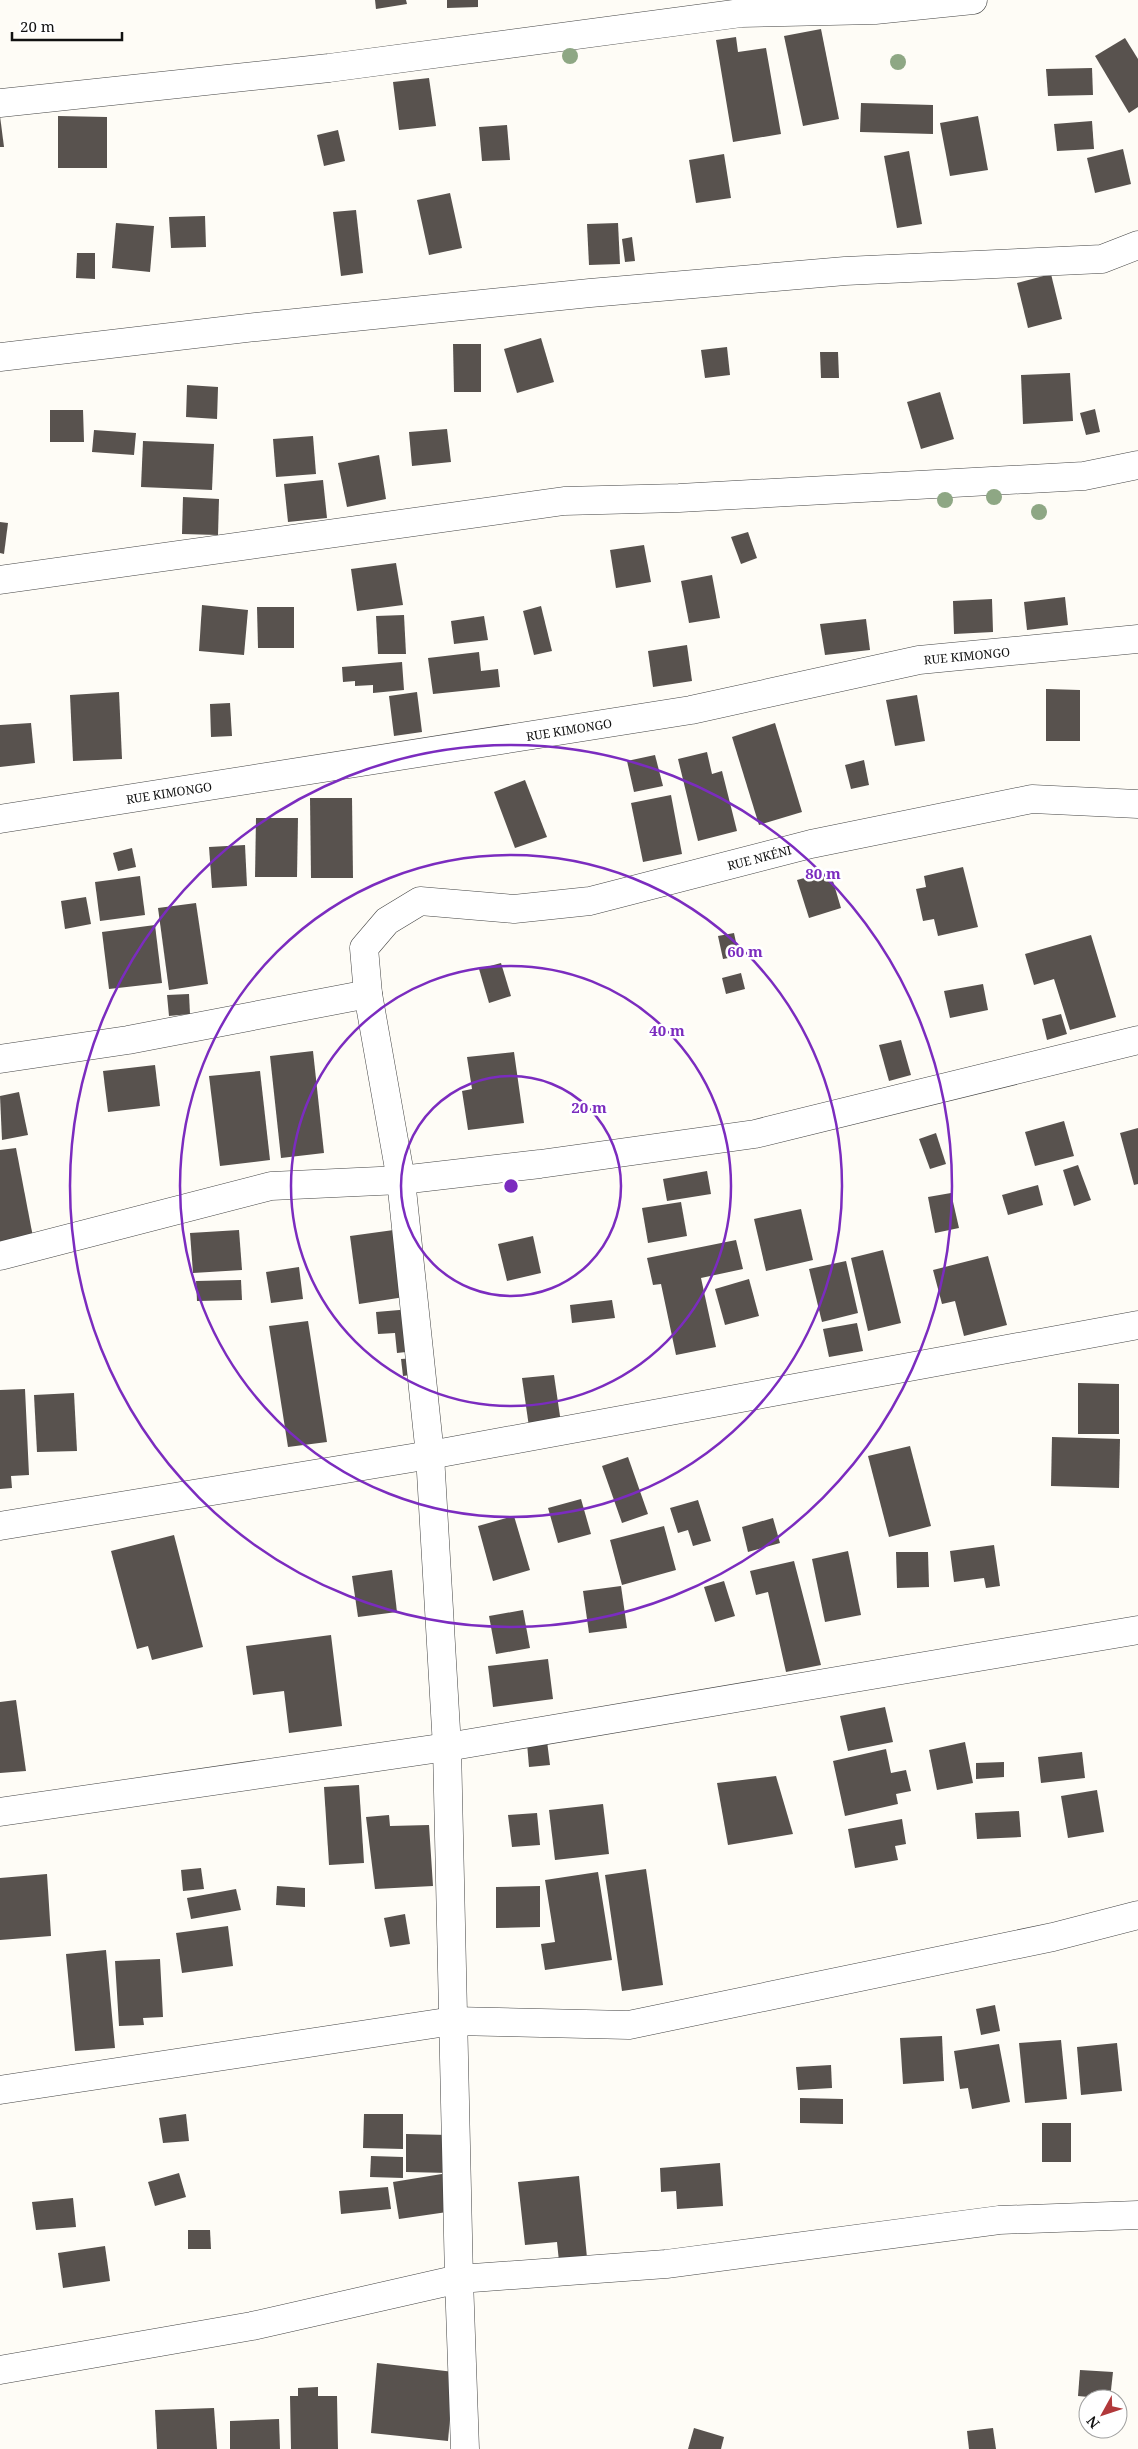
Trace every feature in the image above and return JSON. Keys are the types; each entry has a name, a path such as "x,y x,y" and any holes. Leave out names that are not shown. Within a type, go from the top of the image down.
{"street":[{"path":"0,103 329,68 741,13 875,10 973,0"},
{"path":"0,357 256,327 600,292 845,271 1102,259 1138,245"},
{"path":"0,580 564,501 679,498 1084,476 1138,465"},
{"name":"RUE KIMONGO","path":"0,819 691,710 919,660 1138,639"},
{"name":"RUE NKÉNI","path":"465,2449 459,2279 447,1747 430,1455 401,1180 368,994 364,948 387,921 420,901 514,909 590,901 811,844 1032,799 1138,804"},
{"path":"0,1059 128,1040 368,994"},
{"path":"0,1256 270,1186 401,1180 540,1164 755,1134 1138,1040"},
{"path":"0,1526 430,1455 1138,1325"},
{"path":"0,1812 447,1747 1138,1630"},
{"path":"0,2090 453,2021 629,2025 1053,1937 1138,1915"},
{"path":"0,2370 252,2326 459,2279 666,2264 999,2220 1138,2215"}],"building":[{"path":"375,0 406,0 407,4 376,9"},
{"path":"447,0 478,0 478,7 447,8"},
{"path":"821,29 839,119 803,126 784,36"},
{"path":"736,37 738,52 766,48 781,134 733,142 716,40"},
{"path":"1125,38 1138,59 1138,107 1129,113 1095,56"},
{"path":"1092,68 1093,95 1048,96 1046,69"},
{"path":"429,78 436,126 399,130 393,82"},
{"path":"861,103 933,105 933,134 860,132"},
{"path":"0,116 4,147 0,147"},
{"path":"58,116 107,117 107,168 58,168"},
{"path":"978,116 988,170 950,176 940,123"},
{"path":"1092,121 1094,149 1057,151 1054,124"},
{"path":"507,125 510,160 482,161 479,127"},
{"path":"338,130 345,161 324,166 317,135"},
{"path":"1123,149 1131,184 1095,193 1087,158"},
{"path":"909,151 922,224 897,228 884,156"},
{"path":"724,154 731,198 696,203 689,160"},
{"path":"450,193 462,248 429,255 417,200"},
{"path":"356,210 363,273 341,276 333,212"},
{"path":"205,216 206,247 171,248 169,217"},
{"path":"116,223 154,226 150,272 112,268"},
{"path":"618,223 620,264 589,265 587,224"},
{"path":"632,237 635,261 625,262 622,239"},
{"path":"77,253 95,253 95,279 76,278"},
{"path":"1051,274 1062,319 1028,328 1017,283"},
{"path":"541,338 554,382 517,393 504,349"},
{"path":"453,344 481,344 481,392 454,392"},
{"path":"727,347 730,375 705,378 701,350"},
{"path":"820,352 838,352 839,378 821,378"},
{"path":"1070,373 1073,421 1023,424 1021,375"},
{"path":"187,385 218,387 217,419 186,417"},
{"path":"940,392 954,439 921,449 907,402"},
{"path":"1095,409 1100,432 1086,435 1080,413"},
{"path":"50,410 83,410 84,442 50,442"},
{"path":"447,429 451,462 412,466 409,432"},
{"path":"94,430 136,433 134,455 92,452"},
{"path":"313,436 316,474 276,477 273,439"},
{"path":"143,441 214,444 212,490 141,487"},
{"path":"379,455 386,499 347,507 338,463"},
{"path":"323,480 327,518 288,522 284,484"},
{"path":"183,497 219,499 218,535 182,534"},
{"path":"0,522 8,523 4,554 0,553"},
{"path":"748,532 757,558 741,564 731,537"},
{"path":"644,545 651,582 616,588 610,550"},
{"path":"396,563 403,605 357,611 351,569"},
{"path":"712,575 720,618 689,623 681,581"},
{"path":"1065,597 1068,625 1027,630 1024,602"},
{"path":"992,599 993,632 954,634 953,601"},
{"path":"202,605 248,610 244,655 199,651"},
{"path":"541,606 552,651 534,655 523,611"},
{"path":"257,607 294,607 294,648 258,648"},
{"path":"404,615 406,654 378,654 376,616"},
{"path":"484,616 488,640 454,644 451,621"},
{"path":"866,619 870,650 825,655 820,624"},
{"path":"687,645 692,681 653,687 648,651"},
{"path":"479,652 481,671 498,669 500,687 433,694 428,658"},
{"path":"402,662 404,690 373,693 373,685 355,686 355,681 343,682 342,667"},
{"path":"1046,689 1080,690 1080,741 1046,741"},
{"path":"119,692 122,759 73,761 70,695"},
{"path":"417,692 422,732 394,736 389,696"},
{"path":"917,695 925,741 895,746 886,700"},
{"path":"230,703 232,736 211,737 210,704"},
{"path":"31,723 35,763 0,767 0,725"},
{"path":"775,723 802,812 759,825 732,737"},
{"path":"707,752 712,774 722,771 737,831 698,841 678,759"},
{"path":"655,755 663,786 634,792 627,761"},
{"path":"864,760 869,785 851,789 845,765"},
{"path":"525,780 547,837 515,848 494,792"},
{"path":"671,795 682,854 643,862 631,803"},
{"path":"310,798 352,798 353,878 311,878"},
{"path":"256,818 298,818 297,877 255,877"},
{"path":"245,845 247,886 212,888 209,847"},
{"path":"132,848 136,867 118,871 113,853"},
{"path":"963,867 978,927 938,936 934,919 923,921 916,889 926,887 924,876"},
{"path":"830,871 841,908 809,918 797,880"},
{"path":"140,876 145,915 100,921 95,882"},
{"path":"86,897 91,924 65,929 61,901"},
{"path":"196,903 208,984 169,990 158,908"},
{"path":"155,925 162,983 109,989 102,932"},
{"path":"734,933 739,956 723,959 718,936"},
{"path":"1091,935 1116,1017 1070,1030 1054,979 1034,985 1025,954"},
{"path":"501,963 511,996 489,1003 479,969"},
{"path":"741,973 745,989 726,994 722,978"},
{"path":"983,984 988,1010 950,1018 944,991"},
{"path":"189,994 190,1014 169,1016 167,995"},
{"path":"1061,1014 1067,1034 1047,1040 1042,1019"},
{"path":"901,1040 911,1075 889,1081 879,1045"},
{"path":"313,1051 324,1153 281,1158 270,1056"},
{"path":"514,1052 524,1123 468,1130 462,1091 472,1089 467,1057"},
{"path":"155,1065 160,1106 108,1112 103,1071"},
{"path":"260,1071 270,1160 220,1166 209,1076"},
{"path":"19,1092 28,1135 2,1140 0,1096"},
{"path":"1064,1121 1074,1156 1035,1166 1025,1132"},
{"path":"1138,1128 1138,1184 1134,1185 1120,1133"},
{"path":"936,1133 946,1164 930,1169 919,1139"},
{"path":"16,1148 33,1237 0,1243 0,1150"},
{"path":"1078,1165 1091,1200 1074,1206 1063,1170"},
{"path":"707,1171 711,1194 667,1201 663,1179"},
{"path":"1038,1185 1043,1205 1008,1215 1002,1195"},
{"path":"951,1193 959,1228 935,1233 928,1197"},
{"path":"681,1202 687,1236 648,1243 642,1208"},
{"path":"801,1209 813,1260 766,1271 754,1219"},
{"path":"401,1229 411,1296 359,1304 350,1236"},
{"path":"239,1230 242,1270 193,1273 190,1233"},
{"path":"533,1236 541,1273 507,1281 498,1244"},
{"path":"736,1240 743,1269 701,1278 716,1347 676,1355 661,1284 653,1285 647,1258"},
{"path":"883,1250 901,1323 868,1331 851,1258"},
{"path":"988,1256 1007,1325 964,1336 955,1301 942,1304 933,1270"},
{"path":"846,1261 858,1313 822,1322 809,1269"},
{"path":"299,1267 303,1299 271,1303 266,1272"},
{"path":"749,1279 759,1316 725,1325 715,1289"},
{"path":"241,1280 242,1300 197,1301 196,1281"},
{"path":"612,1300 615,1318 572,1323 570,1305"},
{"path":"411,1309 415,1351 397,1353 395,1333 378,1334 376,1312"},
{"path":"308,1321 327,1442 288,1447 269,1326"},
{"path":"857,1323 863,1351 829,1357 823,1329"},
{"path":"417,1358 419,1374 403,1376 401,1359"},
{"path":"554,1375 561,1423 529,1427 522,1378"},
{"path":"1078,1383 1119,1384 1119,1434 1078,1434"},
{"path":"25,1389 29,1475 11,1476 12,1488 0,1489 0,1390"},
{"path":"74,1393 77,1451 37,1452 34,1395"},
{"path":"1052,1437 1120,1439 1119,1488 1051,1486"},
{"path":"910,1446 931,1526 889,1537 868,1456"},
{"path":"628,1457 648,1514 622,1523 602,1466"},
{"path":"581,1499 591,1534 558,1543 548,1508"},
{"path":"698,1500 711,1541 693,1546 688,1530 678,1533 670,1508"},
{"path":"514,1516 530,1570 493,1581 478,1526"},
{"path":"773,1518 780,1543 748,1552 742,1527"},
{"path":"664,1526 676,1570 622,1585 610,1540"},
{"path":"174,1535 203,1647 152,1660 148,1646 137,1649 111,1551"},
{"path":"994,1545 1000,1586 986,1588 984,1578 954,1582 950,1551"},
{"path":"848,1551 861,1615 825,1622 812,1559"},
{"path":"896,1552 928,1552 929,1587 897,1588"},
{"path":"794,1561 821,1665 786,1672 768,1592 756,1595 750,1571"},
{"path":"392,1570 397,1612 358,1617 352,1576"},
{"path":"724,1581 735,1616 715,1622 704,1587"},
{"path":"621,1586 627,1628 589,1633 583,1591"},
{"path":"523,1610 530,1648 496,1654 489,1616"},
{"path":"331,1635 342,1726 289,1733 284,1691 253,1695 246,1646"},
{"path":"548,1659 553,1699 493,1707 488,1666"},
{"path":"16,1700 26,1771 0,1773 0,1702"},
{"path":"885,1707 893,1742 848,1751 840,1716"},
{"path":"547,1741 550,1765 529,1767 527,1743"},
{"path":"965,1742 973,1783 937,1790 929,1750"},
{"path":"886,1749 891,1773 906,1770 911,1791 896,1794 898,1804 845,1816 833,1761"},
{"path":"1082,1752 1085,1778 1041,1783 1038,1757"},
{"path":"1004,1762 1004,1777 976,1779 976,1763"},
{"path":"776,1776 793,1834 728,1845 717,1783"},
{"path":"359,1785 364,1863 329,1865 324,1787"},
{"path":"1097,1790 1104,1832 1068,1838 1061,1796"},
{"path":"603,1804 609,1854 555,1860 549,1810"},
{"path":"1019,1811 1021,1837 977,1839 975,1813"},
{"path":"537,1813 540,1845 512,1847 508,1815"},
{"path":"389,1815 390,1826 429,1825 433,1886 375,1889 366,1817"},
{"path":"902,1819 906,1844 895,1846 898,1860 855,1868 848,1829"},
{"path":"201,1868 204,1889 183,1891 181,1870"},
{"path":"646,1869 663,1985 622,1991 605,1875"},
{"path":"598,1872 612,1960 545,1970 541,1944 555,1942 545,1880"},
{"path":"47,1874 51,1936 0,1940 0,1878"},
{"path":"277,1886 305,1888 305,1907 276,1905"},
{"path":"540,1886 540,1927 496,1928 496,1887"},
{"path":"236,1889 241,1910 191,1919 187,1898"},
{"path":"405,1914 410,1944 390,1947 384,1918"},
{"path":"228,1926 233,1966 182,1973 176,1933"},
{"path":"106,1950 115,2048 75,2051 66,1954"},
{"path":"160,1959 163,2017 143,2018 144,2025 119,2026 115,1961"},
{"path":"995,2005 1000,2031 981,2035 976,2009"},
{"path":"942,2036 944,2081 903,2084 900,2038"},
{"path":"1061,2040 1067,2099 1025,2103 1019,2043"},
{"path":"1117,2043 1122,2091 1081,2095 1077,2047"},
{"path":"999,2044 1010,2102 972,2109 968,2088 960,2089 954,2051"},
{"path":"831,2065 832,2088 798,2090 796,2067"},
{"path":"800,2098 843,2099 843,2124 800,2123"},
{"path":"186,2114 189,2141 163,2143 159,2118"},
{"path":"364,2114 403,2114 403,2149 363,2148"},
{"path":"1042,2123 1071,2123 1071,2162 1042,2162"},
{"path":"406,2134 449,2135 449,2173 406,2172"},
{"path":"371,2156 403,2157 403,2178 370,2177"},
{"path":"720,2163 723,2206 677,2209 676,2191 661,2192 660,2168"},
{"path":"179,2173 186,2197 155,2206 148,2182"},
{"path":"448,2173 454,2211 399,2219 393,2182"},
{"path":"579,2176 588,2268 560,2271 557,2242 525,2245 518,2182"},
{"path":"388,2187 391,2209 341,2214 339,2191"},
{"path":"73,2198 76,2227 36,2230 32,2202"},
{"path":"188,2230 210,2230 211,2249 188,2249"},
{"path":"105,2246 110,2281 63,2288 58,2253"},
{"path":"377,2363 454,2372 448,2441 371,2433"},
{"path":"1080,2370 1113,2372 1111,2389 1079,2389"},
{"path":"318,2387 318,2396 337,2396 338,2449 291,2449 290,2396 298,2396 298,2388"},
{"path":"214,2408 217,2449 157,2449 155,2410"},
{"path":"279,2419 280,2449 230,2449 230,2421"},
{"path":"694,2428 724,2437 721,2449 688,2449"},
{"path":"993,2428 996,2449 969,2449 967,2431"}]}
